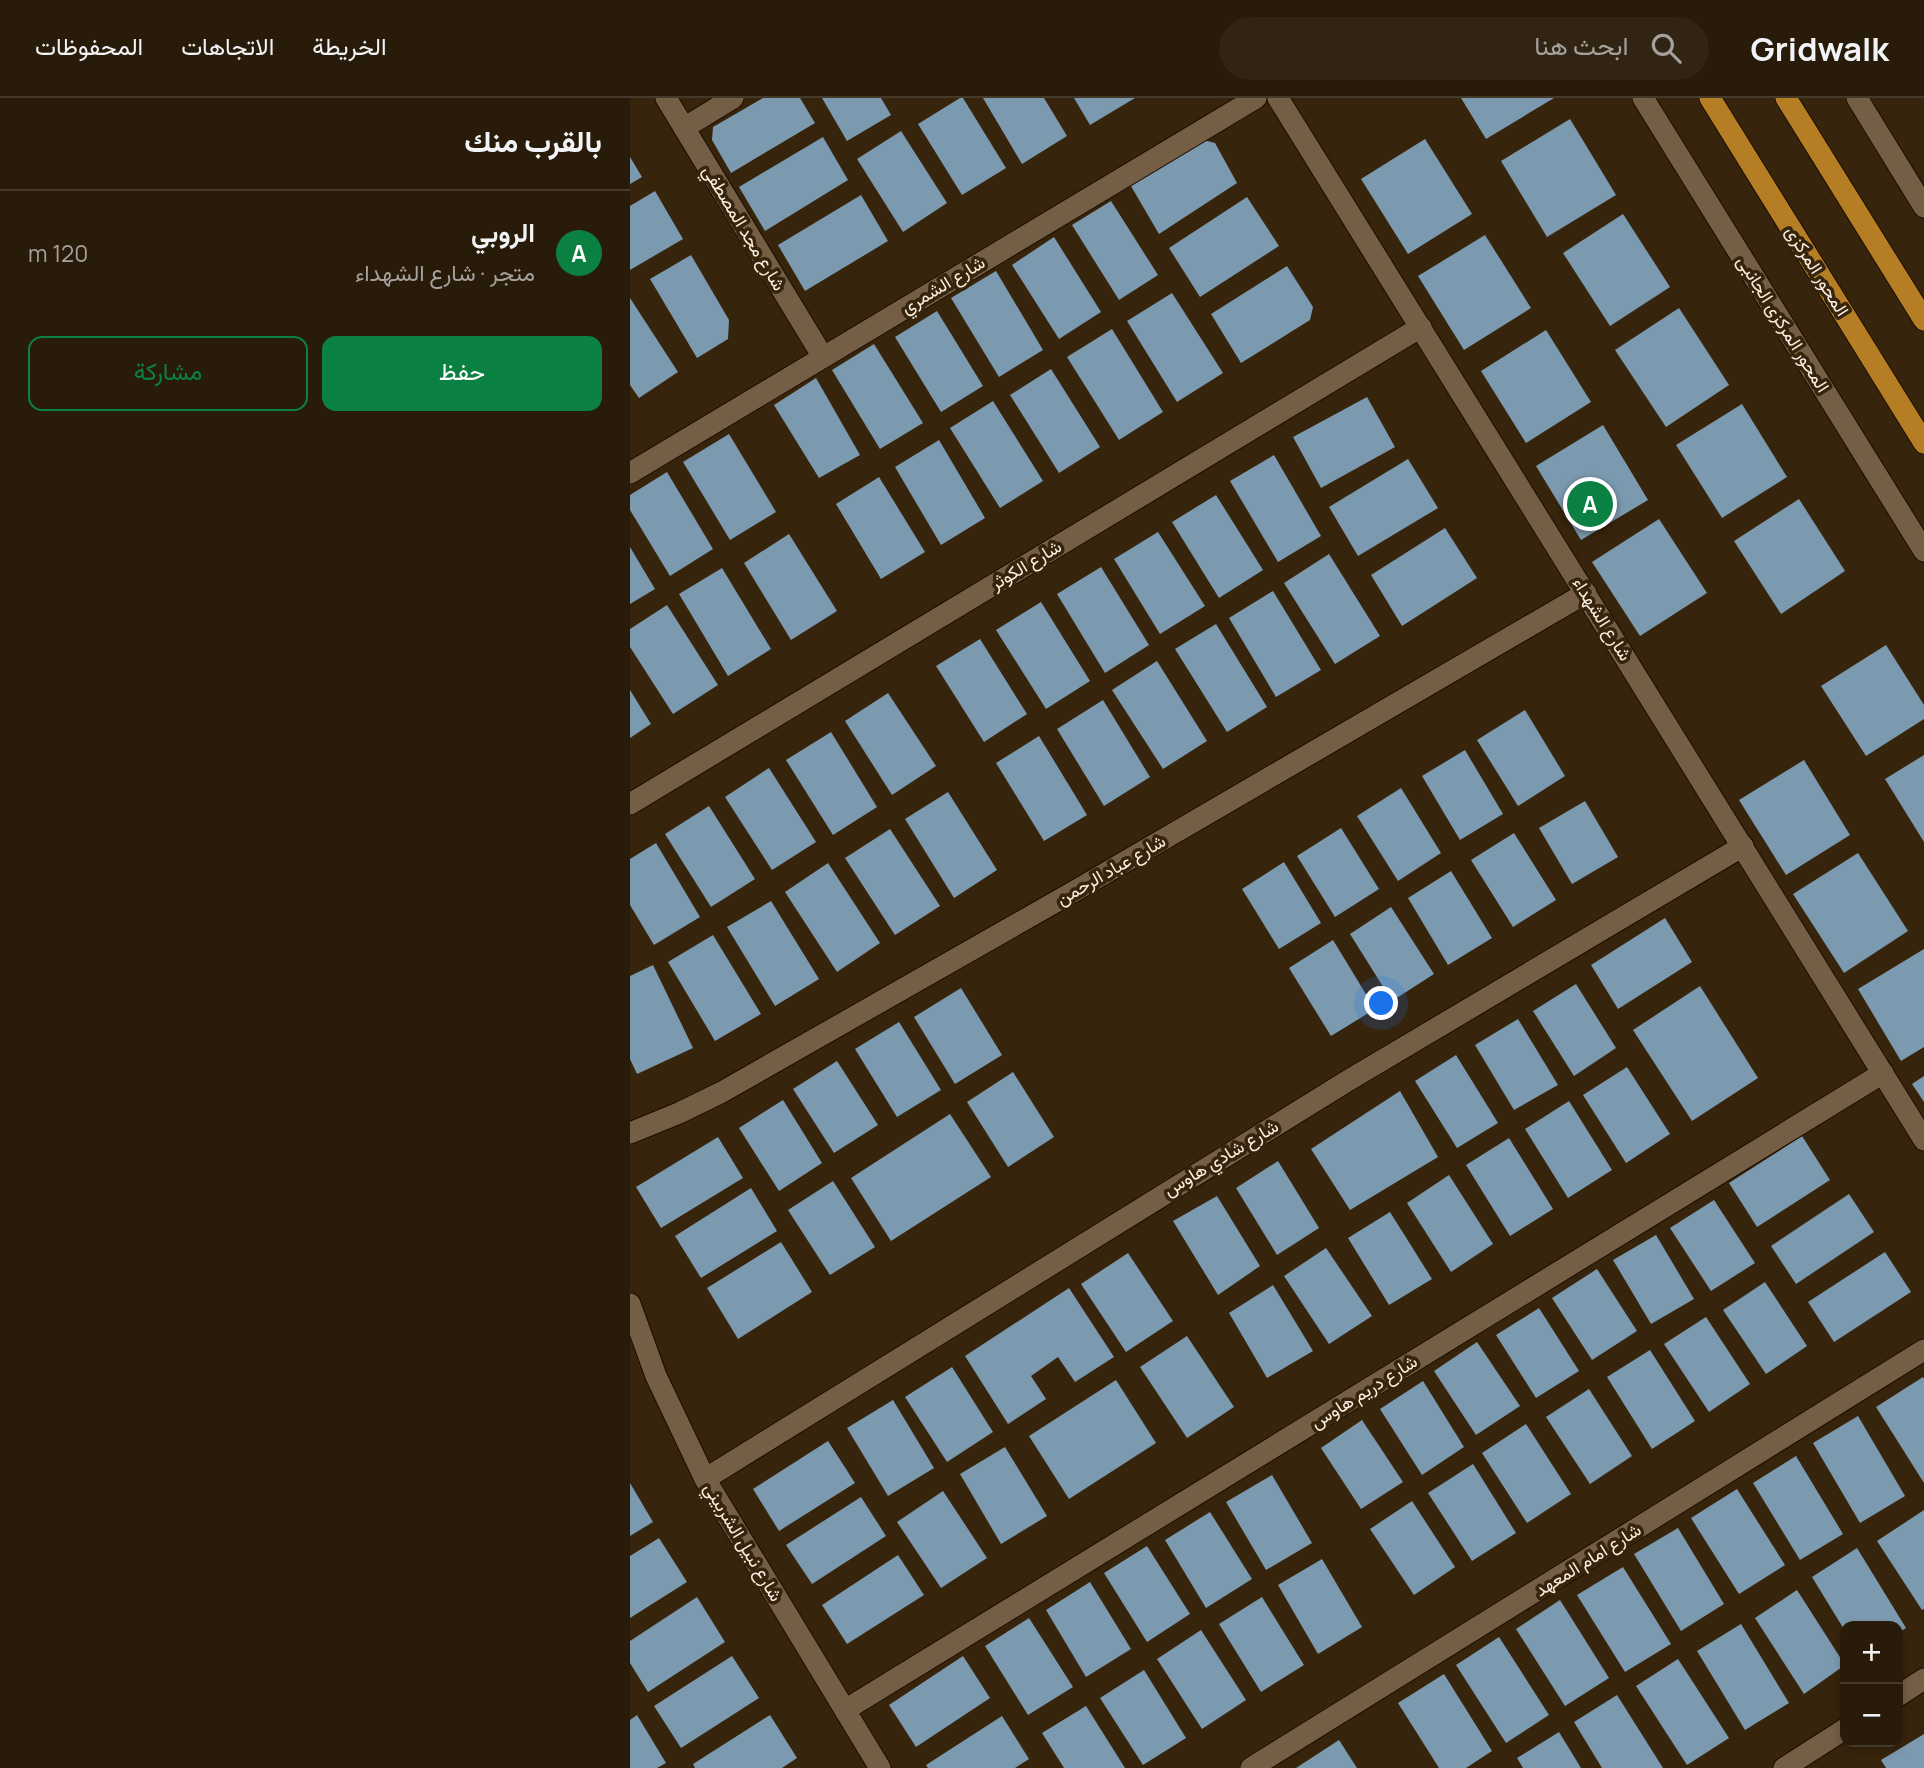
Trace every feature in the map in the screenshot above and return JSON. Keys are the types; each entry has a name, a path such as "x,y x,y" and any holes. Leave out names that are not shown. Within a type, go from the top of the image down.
{"main road":[{"name":"المحور المركزى","path":"1710,98 1924,443"},
{"path":"1786,98 1924,320"}],"street":[{"name":"شارع مجد المصطفي","path":"666,98 823,357"},
{"path":"684,128 733,98"},
{"name":"شارع الشمري","path":"630,473 1256,98"},
{"name":"شارع الشهداء","path":"1278,98 1924,1140"},
{"name":"المحور المركزى الجانبى","path":"1643,98 1924,551"},
{"path":"1857,98 1924,207"},
{"name":"شارع الكوثر","path":"630,804 1421,327"},
{"name":"شارع عباد الرحمن","path":"630,1133 722,1093 1586,593"},
{"name":"شارع شادي هاوس","path":"705,1479 1326,1095 1743,846"},
{"name":"شارع دريم هاوس","path":"845,1710 1883,1073"},
{"name":"شارع نبيل الشربيني","path":"630,1304 656,1376 705,1479 880,1768"},
{"name":"شارع امام المعهد","path":"1251,1768 1924,1350"},
{"path":"1903,1693 1924,1679"},
{"path":"1784,1768 1840,1732"}],"building":[{"path":"763,98 800,98 815,123 731,173 712,140 713,127"},
{"path":"822,98 881,98 891,115 847,141"},
{"path":"963,98 1006,168 962,195 918,124"},
{"path":"983,98 1044,98 1067,136 1022,164"},
{"path":"1074,98 1135,98 1090,125"},
{"path":"1461,98 1554,98 1486,139"},
{"path":"1570,119 1616,195 1547,237 1501,161"},
{"path":"901,131 947,203 903,232 857,159"},
{"path":"823,137 848,180 765,231 739,187"},
{"path":"1199,139 1215,143 1237,183 1159,234 1128,181"},
{"path":"1425,139 1472,214 1408,254 1361,179"},
{"path":"630,157 642,177 630,184"},
{"path":"655,191 683,239 630,270 630,206"},
{"path":"861,195 888,241 805,291 778,245"},
{"path":"1247,197 1279,246 1200,297 1169,248"},
{"path":"1111,201 1158,275 1119,300 1072,225"},
{"path":"1623,214 1670,287 1610,326 1563,253"},
{"path":"1485,235 1531,308 1464,350 1418,276"},
{"path":"1054,237 1101,312 1059,339 1012,265"},
{"path":"691,255 729,320 728,339 697,358 650,279"},
{"path":"1287,266 1313,307 1310,320 1241,363 1211,314"},
{"path":"996,271 1043,350 999,377 951,298"},
{"path":"1172,293 1223,373 1177,402 1127,321"},
{"path":"630,298 678,372 639,398 630,385"},
{"path":"1679,308 1729,385 1666,427 1615,350"},
{"path":"937,311 983,386 941,412 895,337"},
{"path":"1112,329 1163,412 1119,440 1067,357"},
{"path":"1546,330 1591,402 1526,443 1481,371"},
{"path":"874,344 923,423 880,449 832,370"},
{"path":"1051,369 1100,447 1059,473 1010,395"},
{"path":"816,378 860,455 819,478 774,405"},
{"path":"1367,397 1395,447 1321,488 1293,437"},
{"path":"993,401 1043,481 1000,508 950,428"},
{"path":"1742,404 1787,477 1722,518 1676,445"},
{"path":"1603,425 1648,500 1581,540 1536,466"},
{"path":"729,434 776,512 730,540 683,462"},
{"path":"939,440 985,518 941,545 895,467"},
{"path":"1274,455 1321,536 1278,562 1230,481"},
{"path":"1408,459 1438,508 1358,556 1329,507"},
{"path":"667,472 713,549 670,576 630,510 630,495"},
{"path":"879,477 925,552 881,579 836,504"},
{"path":"1216,495 1263,570 1219,598 1172,522"},
{"path":"1799,499 1845,571 1781,614 1734,541"},
{"path":"1659,519 1707,593 1640,636 1592,562"},
{"path":"1445,528 1477,578 1402,626 1371,575"},
{"path":"1158,532 1205,606 1160,634 1114,559"},
{"path":"789,534 837,611 791,640 744,563"},
{"path":"630,547 655,589 630,604"},
{"path":"1329,554 1380,636 1335,664 1284,583"},
{"path":"1101,567 1149,645 1105,673 1057,594"},
{"path":"722,568 771,649 728,676 679,594"},
{"path":"1273,591 1321,670 1276,697 1229,618"},
{"path":"1041,602 1090,681 1046,709 996,630"},
{"path":"667,605 718,685 673,714 630,647 630,629"},
{"path":"1216,624 1267,707 1227,732 1175,649"},
{"path":"980,639 1027,714 984,742 936,666"},
{"path":"1886,645 1924,705 1924,719 1866,756 1821,686"},
{"path":"1157,661 1207,741 1163,769 1112,690"},
{"path":"630,690 651,724 630,738"},
{"path":"888,693 936,766 892,795 845,721"},
{"path":"1103,700 1150,777 1104,806 1057,729"},
{"path":"1525,710 1565,776 1518,806 1477,740"},
{"path":"831,732 877,807 833,835 786,760"},
{"path":"1039,736 1087,815 1044,841 996,763"},
{"path":"1465,750 1503,814 1460,840 1422,776"},
{"path":"1924,755 1924,842 1885,779"},
{"path":"1804,760 1850,835 1786,875 1739,800"},
{"path":"769,768 816,842 772,870 725,797"},
{"path":"1401,788 1441,853 1398,881 1357,816"},
{"path":"948,792 997,870 954,898 905,819"},
{"path":"1585,801 1618,857 1572,884 1539,828"},
{"path":"709,806 755,879 711,907 665,834"},
{"path":"1341,828 1379,889 1335,917 1297,856"},
{"path":"890,829 940,906 895,935 845,858"},
{"path":"1514,833 1556,900 1513,927 1471,860"},
{"path":"656,843 700,917 654,945 630,905 630,859"},
{"path":"1858,853 1908,931 1844,973 1793,894"},
{"path":"1284,862 1321,923 1279,949 1242,889"},
{"path":"828,863 880,943 837,972 785,892"},
{"path":"1451,871 1492,938 1448,965 1408,898"},
{"path":"771,901 819,979 775,1006 727,927"},
{"path":"1391,907 1434,974 1392,1001 1350,934"},
{"path":"1665,918 1692,962 1618,1009 1591,965"},
{"path":"713,935 761,1014 715,1041 668,962"},
{"path":"1333,940 1375,1009 1331,1036 1289,968"},
{"path":"1924,949 1924,1047 1901,1061 1858,989"},
{"path":"653,965 693,1048 637,1074 630,1059 630,976"},
{"path":"1576,984 1616,1048 1574,1076 1533,1011"},
{"path":"1700,986 1758,1078 1692,1121 1633,1030"},
{"path":"961,988 1002,1055 955,1084 914,1017"},
{"path":"1518,1019 1558,1085 1514,1110 1475,1045"},
{"path":"899,1022 941,1090 897,1117 855,1049"},
{"path":"1456,1055 1498,1123 1457,1148 1415,1081"},
{"path":"837,1061 878,1125 834,1153 793,1089"},
{"path":"1627,1067 1670,1134 1626,1163 1583,1095"},
{"path":"1013,1072 1054,1137 1008,1167 967,1102"},
{"path":"1924,1076 1924,1102 1912,1084"},
{"path":"1400,1091 1438,1157 1350,1210 1311,1149"},
{"path":"783,1100 822,1163 779,1191 739,1128"},
{"path":"1569,1101 1612,1170 1568,1198 1525,1129"},
{"path":"950,1114 991,1177 891,1241 851,1178"},
{"path":"1802,1136 1830,1180 1757,1227 1729,1183"},
{"path":"718,1137 743,1178 661,1228 636,1187"},
{"path":"1509,1138 1553,1209 1510,1236 1466,1165"},
{"path":"1278,1161 1319,1228 1277,1255 1236,1188"},
{"path":"1449,1175 1493,1244 1451,1272 1407,1203"},
{"path":"833,1181 875,1247 830,1275 788,1210"},
{"path":"751,1188 777,1231 701,1278 675,1236"},
{"path":"1849,1194 1874,1232 1796,1284 1771,1246"},
{"path":"1217,1196 1260,1266 1218,1295 1173,1221"},
{"path":"1714,1200 1755,1263 1711,1291 1670,1228"},
{"path":"1390,1212 1432,1279 1389,1305 1348,1238"},
{"path":"1656,1235 1694,1299 1651,1324 1613,1260"},
{"path":"781,1242 812,1292 738,1339 707,1288"},
{"path":"1326,1248 1372,1316 1329,1344 1284,1276"},
{"path":"1885,1252 1911,1292 1834,1342 1808,1302"},
{"path":"1128,1253 1173,1321 1126,1352 1081,1284"},
{"path":"1597,1269 1637,1331 1592,1360 1552,1298"},
{"path":"1765,1282 1807,1346 1766,1374 1723,1310"},
{"path":"1273,1285 1313,1351 1267,1378 1229,1313"},
{"path":"1069,1288 1114,1357 1075,1382 1058,1357 1031,1376 1046,1399 1008,1424 965,1356"},
{"path":"1539,1308 1579,1371 1536,1398 1496,1335"},
{"path":"1706,1317 1750,1384 1709,1412 1664,1344"},
{"path":"1187,1336 1234,1407 1187,1438 1140,1367"},
{"path":"1477,1342 1520,1406 1476,1435 1434,1371"},
{"path":"1650,1350 1695,1421 1652,1449 1607,1377"},
{"path":"952,1367 993,1432 947,1462 905,1397"},
{"path":"1923,1377 1924,1379 1924,1483 1876,1407"},
{"path":"1116,1380 1156,1443 1069,1499 1029,1436"},
{"path":"1423,1381 1464,1447 1422,1475 1380,1409"},
{"path":"1589,1389 1632,1456 1590,1484 1546,1417"},
{"path":"893,1400 934,1468 888,1496 847,1428"},
{"path":"1858,1416 1905,1496 1860,1523 1813,1443"},
{"path":"1362,1420 1403,1482 1361,1509 1321,1448"},
{"path":"1526,1424 1571,1494 1527,1523 1482,1453"},
{"path":"828,1441 855,1483 779,1531 753,1489"},
{"path":"1005,1447 1047,1516 1001,1544 960,1474"},
{"path":"1796,1456 1843,1534 1800,1560 1753,1483"},
{"path":"1473,1464 1516,1533 1472,1561 1428,1493"},
{"path":"1272,1475 1312,1543 1266,1570 1226,1502"},
{"path":"630,1483 653,1522 630,1536"},
{"path":"1737,1489 1785,1565 1739,1594 1691,1518"},
{"path":"943,1491 987,1558 941,1588 897,1522"},
{"path":"861,1497 886,1536 812,1584 786,1545"},
{"path":"1412,1501 1455,1567 1414,1595 1370,1529"},
{"path":"1924,1510 1924,1609 1922,1610 1877,1541"},
{"path":"1210,1512 1252,1579 1206,1608 1165,1540"},
{"path":"1678,1528 1724,1604 1681,1631 1634,1554"},
{"path":"659,1538 687,1582 630,1618 630,1556"},
{"path":"1147,1546 1190,1614 1147,1642 1104,1573"},
{"path":"1857,1548 1902,1621 1840,1623 1812,1577"},
{"path":"898,1555 924,1595 847,1644 822,1605"},
{"path":"1322,1559 1362,1627 1318,1654 1278,1585"},
{"path":"1623,1567 1671,1644 1625,1672 1577,1595"},
{"path":"1090,1582 1131,1649 1086,1677 1046,1610"},
{"path":"1797,1590 1840,1657 1840,1669 1804,1694 1755,1618"},
{"path":"697,1597 725,1642 648,1692 630,1663 630,1641"},
{"path":"1262,1597 1304,1665 1261,1692 1219,1624"},
{"path":"1560,1600 1609,1678 1565,1706 1516,1629"},
{"path":"1029,1618 1073,1687 1028,1715 985,1646"},
{"path":"1741,1624 1789,1703 1745,1730 1697,1651"},
{"path":"1201,1630 1246,1700 1202,1729 1157,1659"},
{"path":"1499,1637 1549,1715 1506,1743 1456,1665"},
{"path":"732,1656 759,1698 681,1748 654,1706"},
{"path":"963,1656 990,1698 916,1747 889,1705"},
{"path":"1678,1659 1729,1738 1687,1765 1636,1686"},
{"path":"1144,1670 1186,1738 1143,1765 1100,1698"},
{"path":"1444,1674 1492,1751 1466,1768 1439,1768 1398,1703"},
{"path":"1617,1695 1663,1768 1602,1768 1574,1722"},
{"path":"1086,1706 1125,1768 1064,1768 1042,1733"},
{"path":"637,1715 666,1763 657,1768 630,1768 630,1720"},
{"path":"770,1715 797,1758 782,1768 695,1768 693,1764"},
{"path":"1002,1716 1029,1759 1015,1768 928,1768 926,1765"},
{"path":"1559,1732 1581,1768 1523,1768 1517,1758"},
{"path":"1924,1734 1924,1768 1886,1768 1881,1760"},
{"path":"1339,1740 1357,1768 1296,1768"}],"place":[{"name":"الروبي","path":"1590,504"}]}
